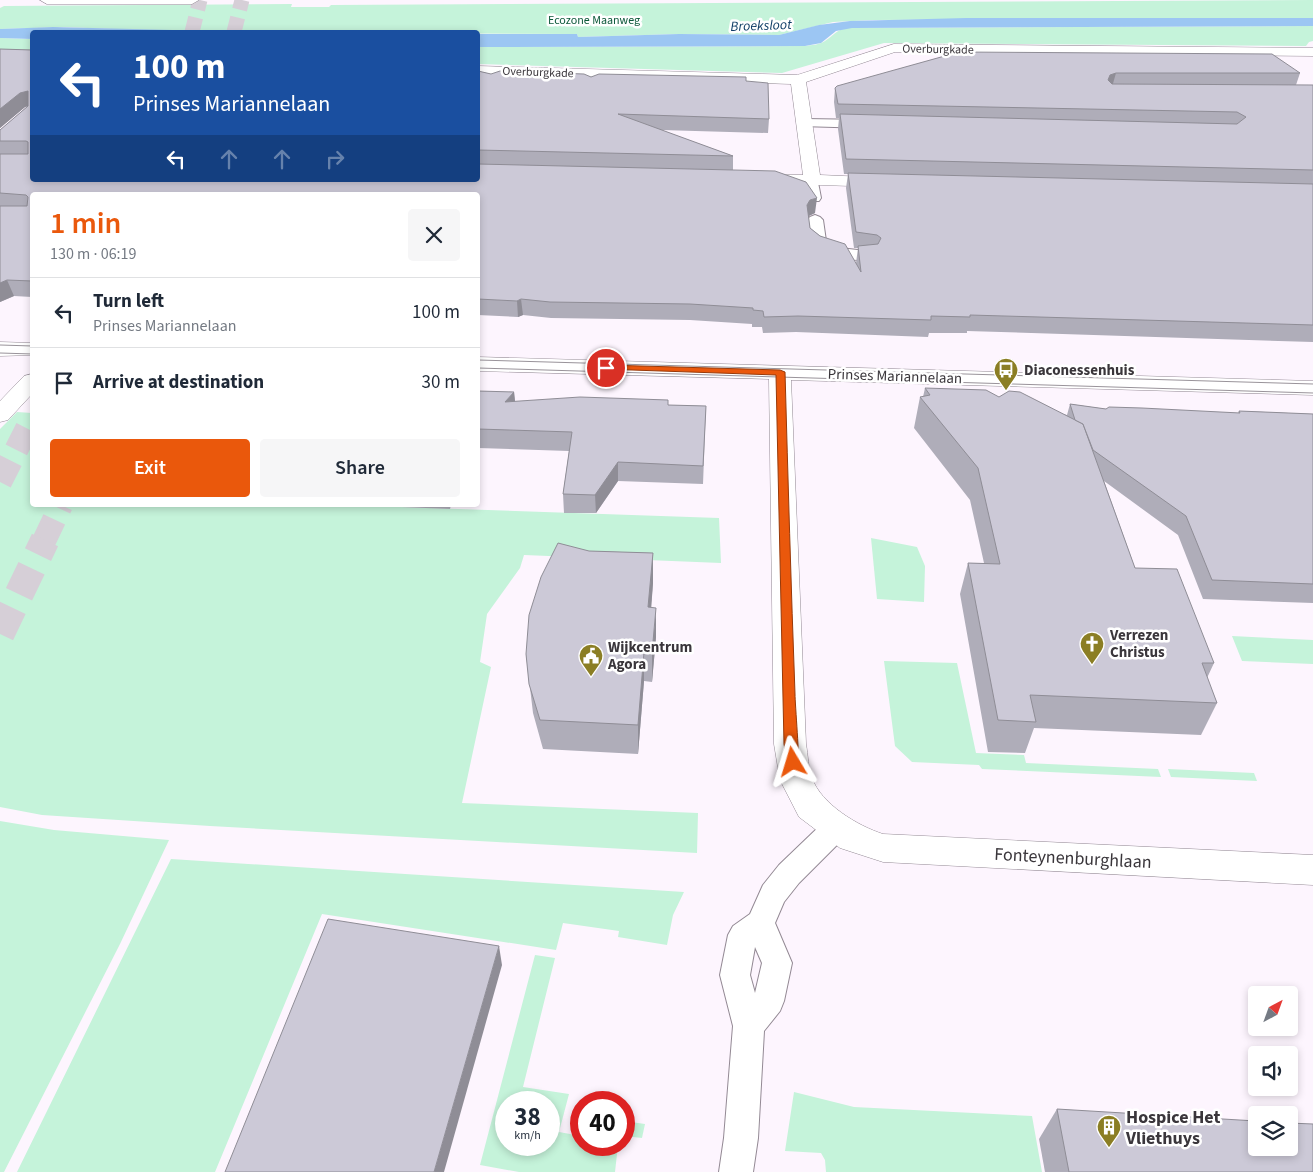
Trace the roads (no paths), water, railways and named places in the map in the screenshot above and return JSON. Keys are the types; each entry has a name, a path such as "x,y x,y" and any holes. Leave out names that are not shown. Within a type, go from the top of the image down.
{"street":[{"path":"47,0 192,0"},
{"name":"Overburgkade","path":"480,70 798,80 894,48 1313,52"},
{"path":"798,80 813,189"},
{"path":"743,179 813,189 899,182"},
{"path":"0,349 30,350"},
{"name":"Prinses Mariannelaan","path":"480,364 1313,388"},
{"name":"Fonteynenburghlaan","path":"780,372 790,744 796,780 811,807 852,838 883,848 1313,870"},
{"path":"0,415 30,383"}],"lane":[{"path":"805,123 881,124"},
{"path":"815,220 818,243 837,253 869,255"},
{"path":"736,1172 741,1138 749,1026 734,975 743,935 760,923 774,894 789,874 837,827"},
{"path":"749,1026 769,1001 777,963 760,923"}],"water":[{"path":"966,18 1313,18 1313,26 852,28 836,31 821,43 805,46 480,47 480,34 577,34 578,37 679,34 779,35 819,25 850,21"},
{"path":"53,27 173,30 30,30 30,39 0,38 0,29"}],"tunnel":[{"path":"192,30 200,0"},
{"path":"234,30 242,0"},
{"path":"0,482 30,423"},
{"path":"44,541 60,507"},
{"path":"0,634 45,540"}],"tram line":[{"path":"0,345 30,346"},
{"path":"0,353 30,354"},
{"path":"480,360 1313,384"},
{"path":"480,368 1313,393"}],"place":[{"name":"Diaconessenhuis","path":"1006,391"},
{"name":"Verrezen Christus","path":"1092,665"},
{"name":"Wijkcentrum Agora","path":"591,677"},
{"name":"Hospice Het Vliethuys","path":"1109,1148"}],"park label":[{"name":"Ecozone Maanweg","path":"594,20"}],"water label":[{"name":"Broeksloot","path":"761,25"}]}
